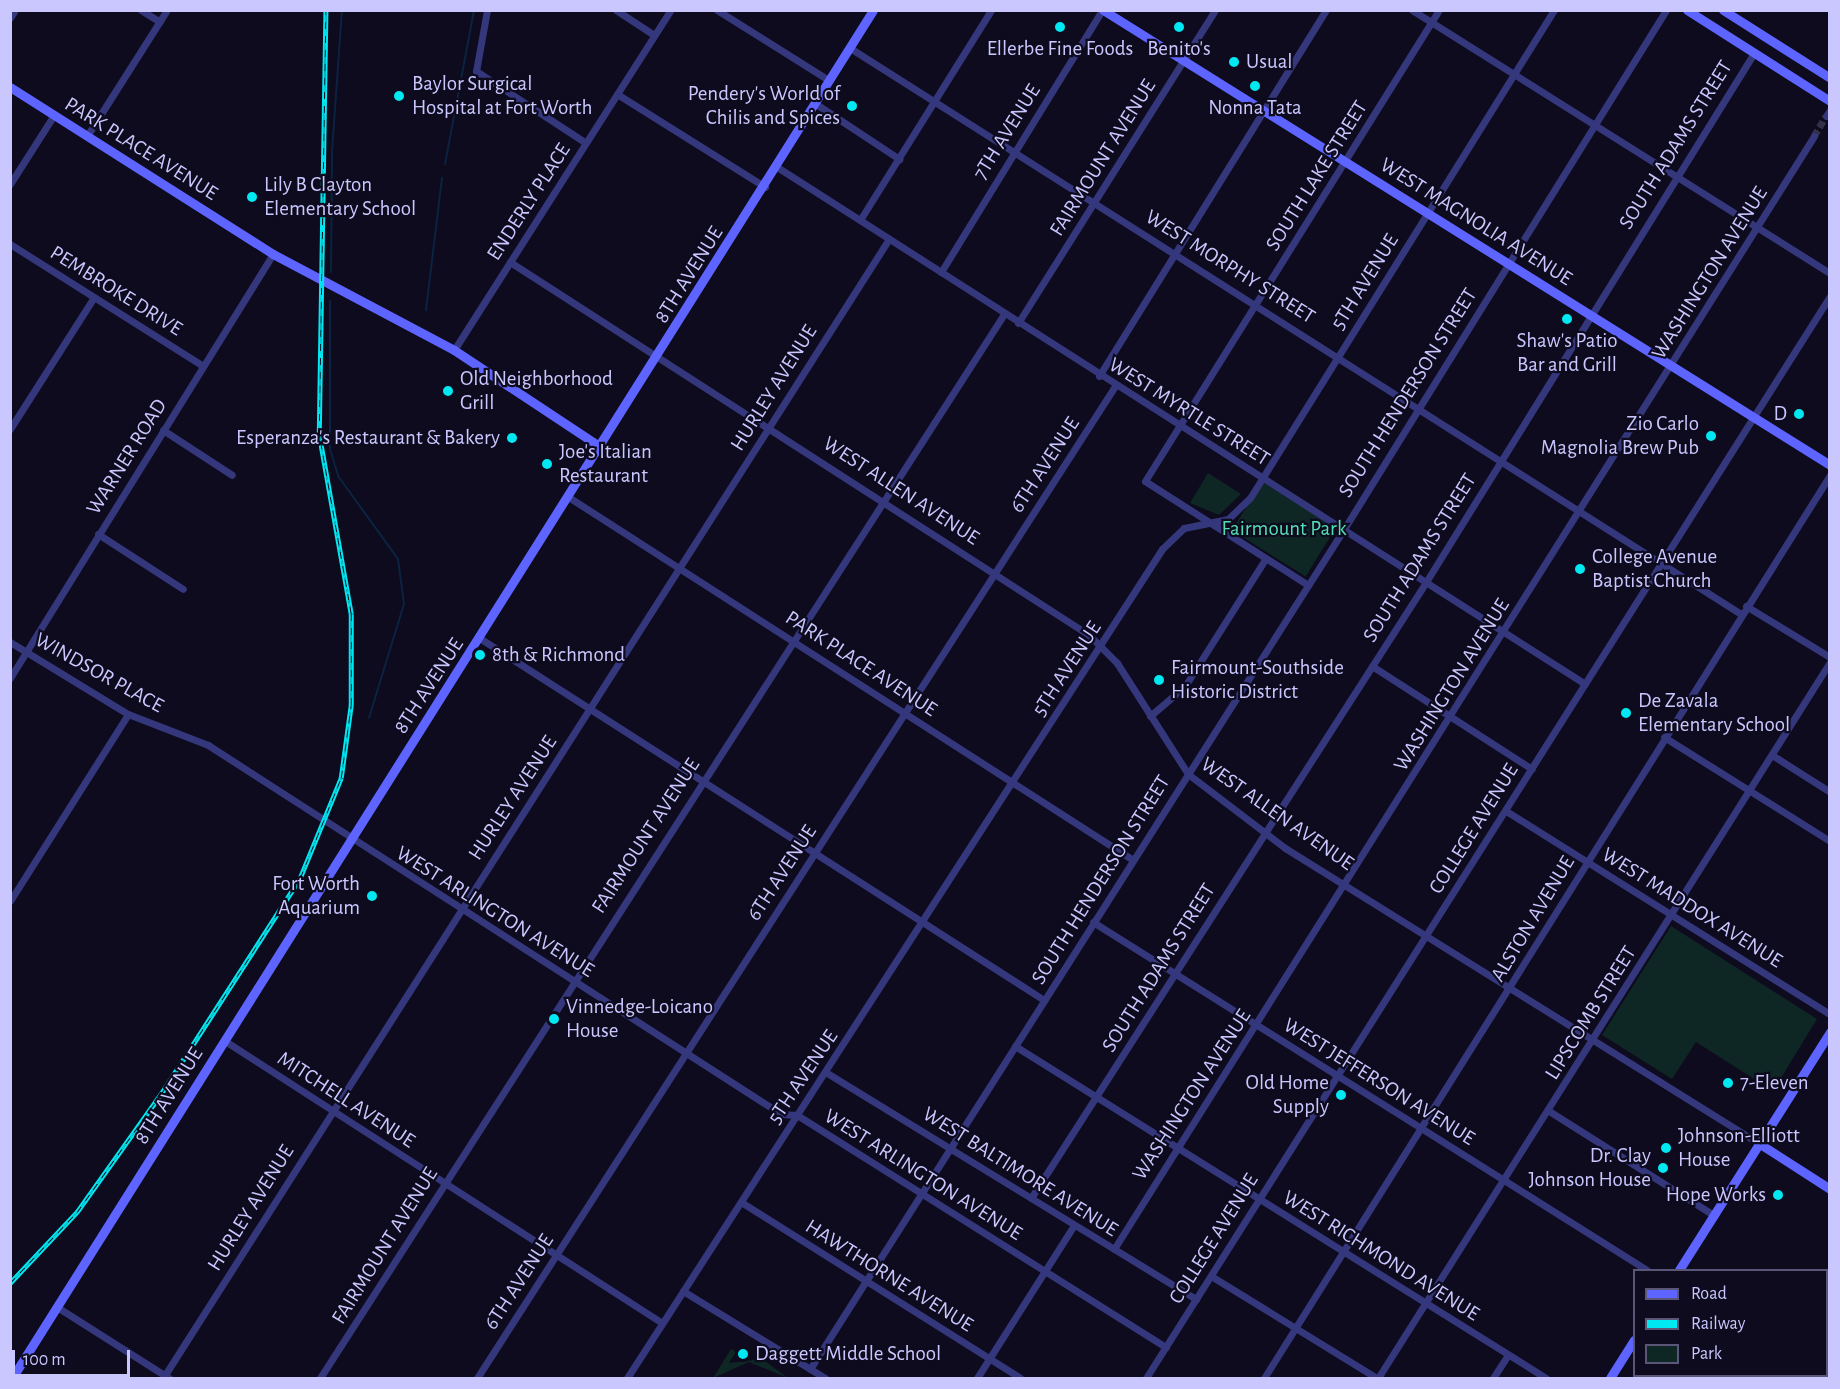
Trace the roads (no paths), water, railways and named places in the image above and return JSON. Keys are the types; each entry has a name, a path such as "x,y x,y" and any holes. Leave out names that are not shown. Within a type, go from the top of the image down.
{"main road":[{"name":"8TH AVENUE","path":"12,1378 351,840 660,357 873,10"},
{"name":"WEST MAGNOLIA AVENUE","path":"1102,10 1830,465"},
{"path":"1687,10 1830,100"},
{"path":"1723,10 1830,78"},
{"name":"PARK PLACE AVENUE","path":"10,87 273,254 454,351 602,448"},
{"path":"1680,1269 1830,1032"},
{"name":"WEST ALLEN AVENUE","path":"1760,1144 1830,1189"},
{"path":"1610,1378 1633,1344"}],"street":[{"path":"10,18 15,10"},
{"path":"141,10 159,22"},
{"path":"87,136 167,10"},
{"path":"487,10 476,71 586,143"},
{"path":"616,10 654,35"},
{"name":"ENDERLY PLACE","path":"454,351 671,10"},
{"path":"717,10 830,81"},
{"path":"860,220 990,10"},
{"name":"7TH AVENUE","path":"941,272 1102,10"},
{"name":"FAIRMOUNT AVENUE","path":"1018,323 1215,10"},
{"path":"1100,376 1326,10"},
{"path":"1412,10 1830,273"},
{"name":"SOUTH LAKE STREET","path":"1215,526 1145,481 1439,10"},
{"name":"5TH AVENUE","path":"627,1378 797,1115 925,924 1168,542 1184,528 1215,526 1239,511 1554,10"},
{"name":"SOUTH HENDERSON STREET","path":"810,1369 1344,529 1665,10"},
{"name":"WEST MORPHY STREET","path":"850,48 1502,458 1660,564 1741,614"},
{"name":"SOUTH ADAMS STREET","path":"1031,1198 1426,582 1589,314 1754,53"},
{"path":"617,94 765,187"},
{"path":"816,104 899,159"},
{"path":"10,184 54,115"},
{"name":"WASHINGTON AVENUE","path":"1114,1249 1346,886 1814,136"},
{"name":"WEST MYRTLE STREET","path":"777,167 1115,386 1586,684"},
{"name":"HURLEY AVENUE","path":"166,1378 332,1110 889,238"},
{"name":"PEMBROKE DRIVE","path":"10,244 203,366"},
{"name":"WARNER ROAD","path":"10,678 273,254"},
{"name":"WEST ALLEN AVENUE","path":"510,262 995,573 1101,646 1188,774 1264,833 1760,1144"},
{"name":"COLLEGE AVENUE","path":"1146,1378 1335,1074 1506,811 1830,296"},
{"path":"10,429 94,297"},
{"name":"FAIRMOUNT AVENUE","path":"320,1378 881,499 1004,314"},
{"name":"6TH AVENUE","path":"477,1378 1115,386"},
{"path":"163,430 232,475"},
{"name":"ALSTON AVENUE","path":"1264,1378 1423,1130 1664,737 1830,475"},
{"name":"PARK PLACE AVENUE","path":"570,498 1133,860"},
{"path":"1215,526 1308,585"},
{"path":"98,534 183,590"},
{"path":"1150,716 1190,680 1266,558"},
{"path":"1746,606 1830,657"},
{"path":"480,639 1044,1000"},
{"name":"WINDSOR PLACE","path":"10,642 128,714 208,745 327,825"},
{"name":"LIPSCOMB STREET","path":"1377,1378 1549,1111 1830,662"},
{"path":"1372,666 1532,769"},
{"path":"10,901 128,714"},
{"path":"1664,737 1830,841"},
{"path":"1772,755 1830,792"},
{"name":"WEST MADDOX AVENUE","path":"1506,811 1830,1014"},
{"name":"WEST ARLINGTON AVENUE","path":"327,825 781,1114 797,1115 1166,1347"},
{"name":"WEST JEFFERSON AVENUE","path":"1093,922 1645,1269"},
{"name":"MITCHELL AVENUE","path":"225,1041 662,1323"},
{"name":"WEST RICHMOND AVENUE","path":"1015,1046 1545,1378"},
{"name":"WEST BALTIMORE AVENUE","path":"827,1073 1196,1299"},
{"path":"1549,1111 1714,1216"},
{"name":"HAWTHORNE AVENUE","path":"741,1202 1020,1378"},
{"path":"977,1378 1074,1225"},
{"path":"1211,1276 1377,1378"},
{"path":"683,1291 825,1378"},
{"path":"57,1307 166,1378"},
{"path":"1493,1378 1508,1355"}],"waterway":[{"path":"331,272 332,152 342,10"},
{"path":"445,164 474,10"},
{"path":"426,310 442,178"},
{"path":"330,301 330,449 338,476 398,559 404,604 369,718"}],"tunnel":[{"path":"1814,136 1826,116"}],"railway":[{"path":"10,1283 77,1212 161,1094 300,878 341,778 351,705 351,614 319,435 326,10"}],"place":[{"name":"Ellerbe Fine Foods","path":"1060,27"},
{"name":"Benito's","path":"1179,27"},
{"name":"Usual","path":"1234,62"},
{"name":"Nonna Tata","path":"1255,86"},
{"name":"Baylor Surgical Hospital at Fort Worth","path":"399,96"},
{"name":"Pendery's World of Chilis and Spices","path":"852,106"},
{"name":"Lily B Clayton Elementary School","path":"252,197"},
{"name":"Shaw's Patio Bar and Grill","path":"1567,319"},
{"name":"Old Neighborhood Grill","path":"448,391"},
{"name":"D","path":"1799,414"},
{"name":"Zio Carlo Magnolia Brew Pub","path":"1711,436"},
{"name":"Esperanza's Restaurant & Bakery","path":"512,438"},
{"name":"Joe's Italian Restaurant","path":"547,464"},
{"name":"College Avenue Baptist Church","path":"1580,569"},
{"name":"8th & Richmond","path":"480,655"},
{"name":"Fairmount-Southside Historic District","path":"1159,680"},
{"name":"De Zavala Elementary School","path":"1626,713"},
{"name":"Fort Worth Aquarium","path":"372,896"},
{"name":"Vinnedge-Loicano House","path":"554,1019"},
{"name":"7-Eleven","path":"1728,1083"},
{"name":"Old Home Supply","path":"1341,1095"},
{"name":"Johnson-Elliott House","path":"1666,1148"},
{"name":"Dr. Clay Johnson House","path":"1663,1168"},
{"name":"Hope Works","path":"1778,1195"},
{"name":"Daggett Middle School","path":"743,1354"}],"park label":[{"name":"Fairmount Park","path":"1284,529"}]}
